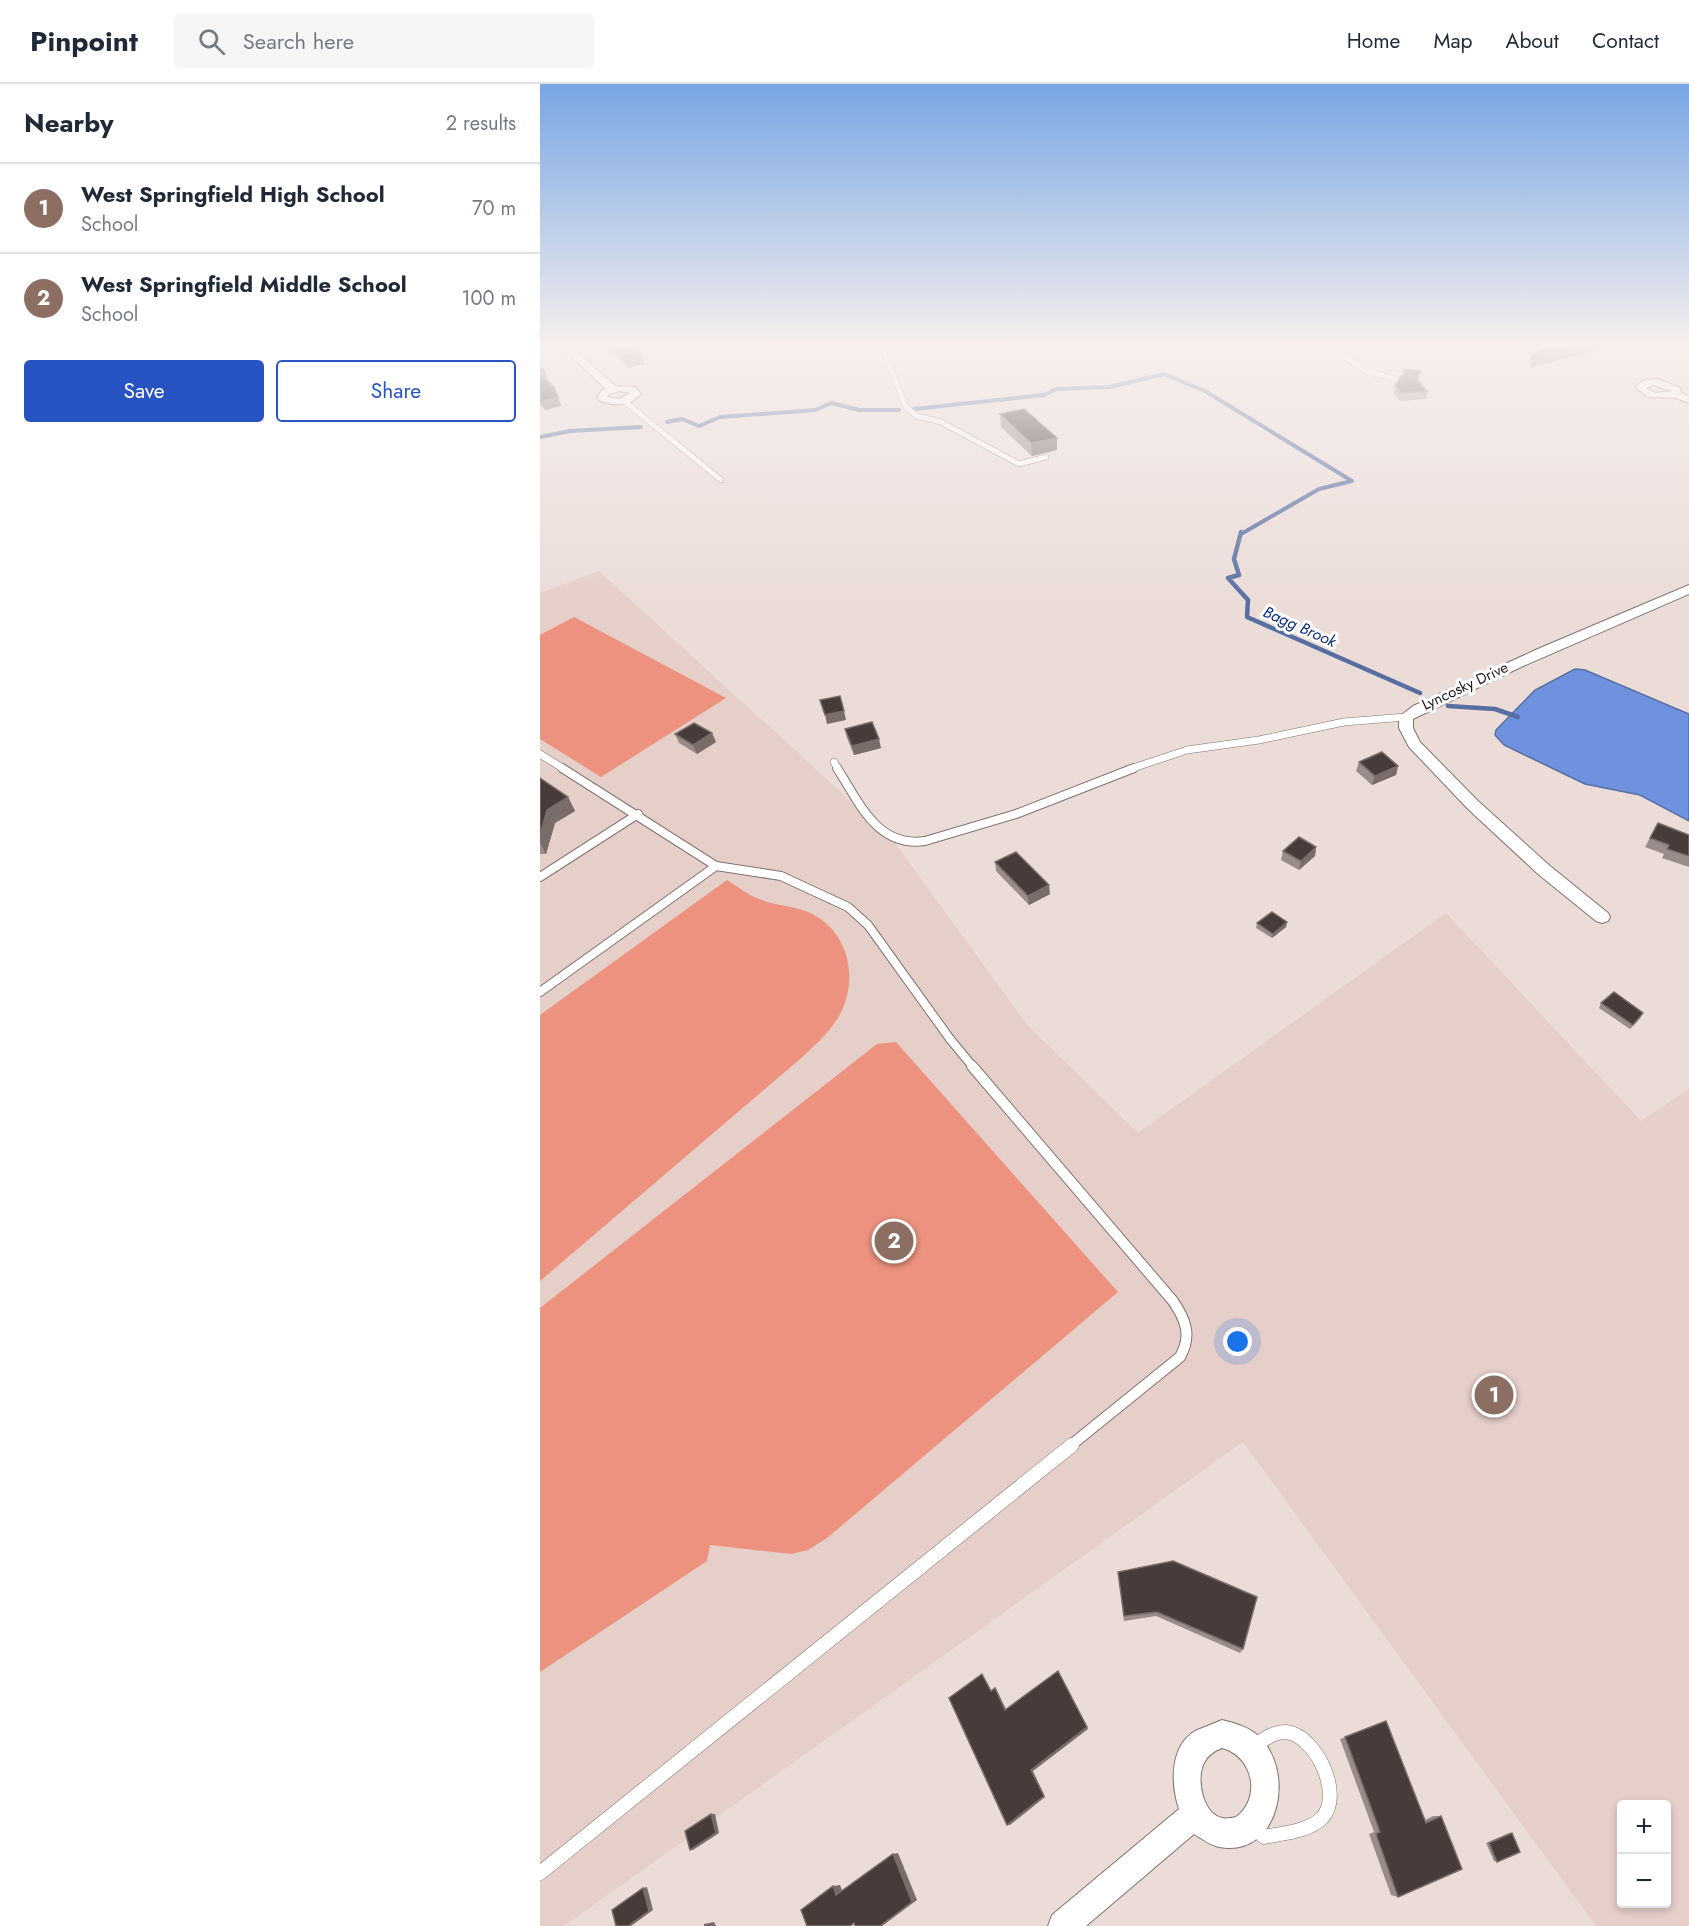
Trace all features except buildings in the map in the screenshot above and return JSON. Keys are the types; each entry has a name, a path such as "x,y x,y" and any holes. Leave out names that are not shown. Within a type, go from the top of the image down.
{"street":[{"name":"Lyncosky Drive","path":"1602,917 1518,848 1452,784 1414,744 1406,728 1406,717 1414,710 1440,700 1535,654 1689,589"},
{"path":"1222,1734 1241,1739 1251,1748 1263,1767 1266,1790 1263,1806 1251,1824 1234,1833 1220,1833 1207,1826 1196,1814 1189,1799 1186,1774 1198,1746 1209,1737 1222,1734"},
{"path":"1063,1926 1196,1814"}],"lane":[{"path":"663,433 721,480"},
{"path":"961,433 1019,464 1046,457"},
{"path":"834,762 880,829 892,838 911,843 925,841 1016,813 1134,767 1187,750 1259,740 1344,723 1406,717"},
{"path":"540,754 638,814 716,866 781,876 848,907 868,925 950,1039 1034,1141 1173,1301 1186,1323 1190,1336 1187,1347 1180,1357 872,1608 540,1873"},
{"path":"540,877 638,814"},
{"path":"540,992 716,866"},
{"path":"1251,1748 1273,1734 1288,1732 1304,1741 1316,1754 1327,1775 1332,1797 1324,1816 1308,1827 1264,1837 1251,1824"}],"shaded area":[{"path":"599,571 892,839 1027,1025 1138,1133 1446,913 1641,1121 1689,1089 1689,1926 1596,1926 1243,1442 564,1926 540,1926 540,593"},
{"path":"574,617 726,698 601,777 540,739 540,635"},
{"path":"727,880 759,899 799,909 825,923 843,946 848,960 849,975 845,1004 825,1035 800,1059 540,1281 540,1015"},
{"path":"896,1042 1118,1292 827,1538 808,1550 791,1554 710,1545 707,1561 540,1672 540,1308 877,1044"}],"water":[{"path":"1575,669 1585,670 1689,714 1689,821 1640,795 1585,784 1504,745 1495,735 1496,730 1535,690"}],"waterway":[{"name":"Bagg Brook","path":"540,437 560,433"},
{"name":"Bagg Brook","path":"1241,534 1319,489 1352,481 1274,433"},
{"name":"Bagg Brook","path":"1241,532 1234,559 1239,575 1228,578 1248,600 1247,617 1420,693"},
{"name":"Bagg Brook","path":"1448,706 1495,709 1518,717"}],"place":[{"name":"West Springfield Middle School","path":"894,1241"},
{"name":"West Springfield High School","path":"1494,1395"}]}
